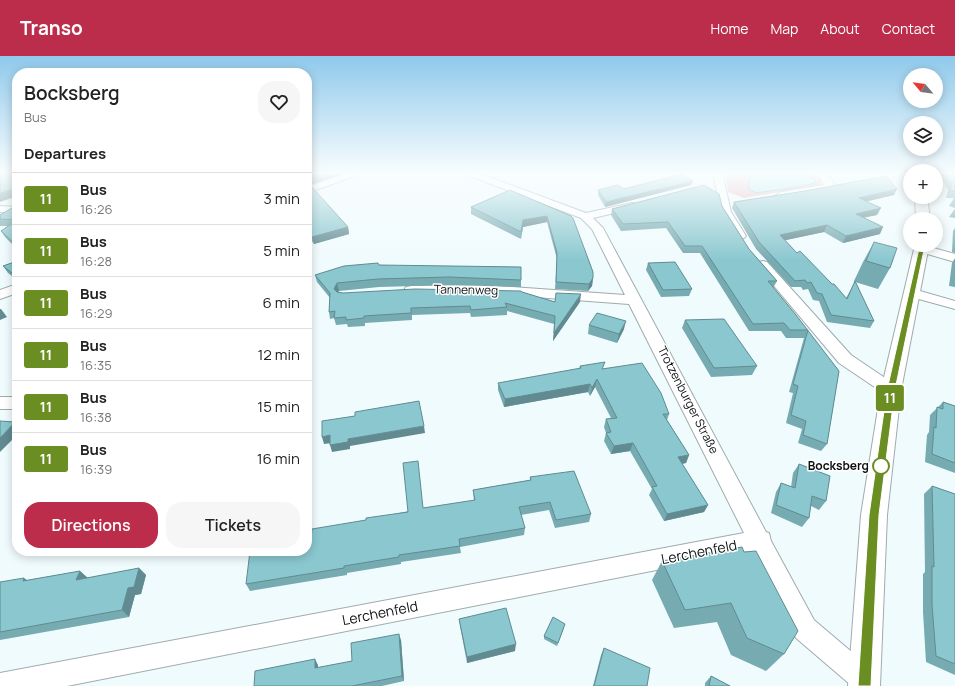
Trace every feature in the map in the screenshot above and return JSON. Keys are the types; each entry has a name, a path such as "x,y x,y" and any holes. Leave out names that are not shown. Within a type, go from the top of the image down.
{"street":[{"name":"Trotzenburger Straße","path":"549,202 585,216 597,228 761,540 805,629 864,682"},
{"path":"727,202 732,224 747,247"},
{"path":"585,216 640,204"},
{"path":"0,209 12,210"},
{"path":"864,682 874,515 891,390 921,252"},
{"path":"937,252 955,258"},
{"path":"756,258 845,359 891,390"},
{"name":"Tannenweg","path":"397,290 483,289 635,300"},
{"path":"0,294 12,290"},
{"path":"913,293 955,305"},
{"path":"0,403 12,403"},
{"name":"Lerchenfeld","path":"0,686 761,540"}],"building":[{"path":"312,202 326,202 348,227 312,237"},
{"path":"482,202 539,202 571,216 593,272 593,278 589,284 556,282 557,253 547,216 523,220 521,232 471,207"},
{"path":"637,202 721,202 749,249 777,281 768,281 808,330 790,330 784,323 753,324 702,246 685,246 668,222 623,224 612,209"},
{"path":"734,202 869,202 881,208 856,214 883,227 846,236 827,225 780,235 797,253 800,251 832,284 834,284 847,299 855,281 874,321 831,315 822,294 817,293 811,282 807,283 805,280 795,281 759,242"},
{"path":"12,208 12,220 0,219 0,215"},
{"path":"12,223 12,241 1,231"},
{"path":"874,242 897,248 890,268 866,261"},
{"path":"675,262 692,289 663,290 648,263"},
{"path":"12,263 12,273 3,266"},
{"path":"378,263 379,265 521,267 521,280 449,277 378,279 337,283 334,289 337,292 343,293 415,289 521,291 555,302 556,293 581,294 554,333 555,316 505,303 507,307 471,310 470,306 411,308 411,313 364,316 364,318 346,320 346,317 334,318 335,311 329,312 330,293 315,275 344,266"},
{"path":"597,313 626,321 619,334 589,325"},
{"path":"724,319 757,366 714,368 685,320"},
{"path":"808,330 839,371 827,444 803,435 806,421 791,415 798,386 793,384"},
{"path":"605,362 602,369 642,363 661,393 669,414 663,414 689,455 678,457 708,505 667,514 652,487 657,486 633,443 614,446 606,433 611,432 606,419 617,418 597,379 592,388 590,384 505,399 498,383 581,368 580,366"},
{"path":"419,401 424,426 348,439 348,442 330,445 330,435 322,437 322,421 355,416 355,412"},
{"path":"943,402 955,406 955,463 932,454 934,427 936,428 937,407 943,409"},
{"path":"0,421 12,422 12,425 0,438"},
{"path":"418,461 423,508 475,500 473,490 531,480 530,477 574,471 591,514 556,520 550,502 519,507 525,528 459,539 460,546 399,555 399,557 344,566 344,568 246,584 249,556 312,556 312,529 366,520 366,518 408,512 403,463"},
{"path":"799,464 830,476 826,501 812,496 809,518 776,505 781,483 795,488"},
{"path":"932,486 955,494 955,664 936,656 932,605 932,566 934,567"},
{"path":"742,547 744,552 756,551 798,631 784,654 747,638 731,603 685,610 662,561"},
{"path":"139,568 134,587 128,588 122,610 0,632 0,582 24,578 23,581 80,571 76,580"},
{"path":"506,608 516,644 467,657 459,619"},
{"path":"553,617 565,624 558,643 544,636"},
{"path":"399,634 402,676 352,686 254,686 255,671 315,659 315,668 352,661 351,643"},
{"path":"604,648 650,668 647,686 594,686"},
{"path":"711,676 730,686 709,686"}],"bus line":[{"name":"11","path":"864,686 874,515 891,390 921,252"}],"place":[{"name":"Bocksberg","path":"881,466"}]}
